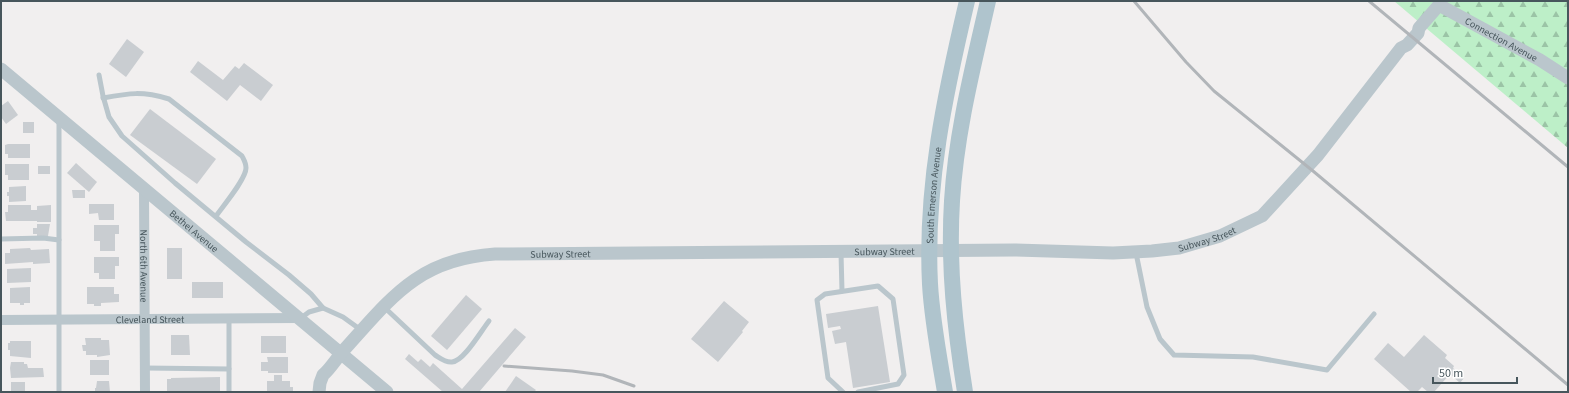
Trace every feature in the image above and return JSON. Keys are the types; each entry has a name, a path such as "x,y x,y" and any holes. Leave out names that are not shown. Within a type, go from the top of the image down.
{"main road":[{"name":"South Emerson Avenue","path":"945,392 934,324 930,282 930,213 937,145 942,114 967,1"},
{"name":"South Emerson Avenue","path":"965,392 955,320 951,251 952,200 960,130 988,1"}],"street":[{"name":"Subway Street","path":"319,392 323,375 341,353 401,289 423,274 450,262 473,256 503,254 930,251 1136,252 1179,248 1200,243 1239,228 1262,216 1318,155 1401,48 1402,40 1413,29 1419,28 1437,3"},
{"name":"Connection Avenue","path":"1437,3 1540,60 1568,78"},
{"name":"Bethel Avenue","path":"1,69 387,392"},
{"name":"North 6th Avenue","path":"144,188 145,392"},
{"name":"Cleveland Street","path":"1,320 300,318"}],"lane":[{"path":"99,75 109,117 122,136 175,183 246,242 295,280 311,294 323,308 343,317 361,331"},
{"path":"104,98 138,92 155,95 169,100 242,156 245,161 246,168 244,176 216,216"},
{"path":"59,117 60,392"},
{"path":"1,239 43,238 59,240"},
{"path":"841,252 842,291"},
{"path":"1136,252 1147,307 1160,339 1174,355 1253,357 1327,370 1374,314"},
{"path":"843,392 828,378 817,300 825,294 878,286 893,299 904,375 898,384 858,392"},
{"path":"383,307 435,355 444,361 451,363 460,360 489,321"},
{"path":"300,318 308,312 323,308"},
{"path":"229,319 229,392"},
{"path":"145,368 229,369"}],"green space":[{"path":"1394,1 1568,1 1568,148"}],"building":[{"path":"127,39 144,52 126,77 109,64"},
{"path":"198,61 223,80 235,66 239,69 244,63 273,85 261,101 240,85 227,101 190,72"},
{"path":"8,101 18,115 6,124 1,117 1,106"},
{"path":"150,109 216,159 197,184 130,135"},
{"path":"23,122 34,122 34,133 23,133"},
{"path":"30,144 30,158 8,158 8,154 5,154 5,145"},
{"path":"76,163 97,182 89,192 67,173"},
{"path":"5,164 29,164 29,180 8,180 8,175 5,175"},
{"path":"38,166 50,166 50,174 38,174"},
{"path":"26,186 26,201 9,202 7,192 9,192 9,187"},
{"path":"72,190 85,190 85,198 73,198"},
{"path":"89,204 114,204 114,220 99,220 98,213 89,214"},
{"path":"8,205 31,205 31,210 37,210 37,206 51,205 51,222 6,221 5,212 8,212"},
{"path":"37,224 50,224 48,236 37,236 37,234 33,234 33,228 37,228"},
{"path":"94,225 119,225 119,234 115,234 115,251 100,251 100,241 94,241"},
{"path":"30,248 31,250 49,249 50,263 33,264 33,262 5,264 5,253 10,253 10,249"},
{"path":"167,248 182,248 182,279 167,279"},
{"path":"94,257 119,257 119,266 115,266 115,279 99,279 99,273 94,273"},
{"path":"31,268 31,282 7,283 7,269"},
{"path":"192,282 223,282 223,298 192,298"},
{"path":"30,287 30,303 20,305 20,303 10,303 10,288"},
{"path":"87,287 114,287 114,294 119,294 119,302 101,303 101,306 87,304"},
{"path":"466,295 482,309 447,350 431,336"},
{"path":"724,301 749,322 742,331 743,332 718,362 691,339"},
{"path":"878,306 890,382 853,388 846,342 835,344 832,331 841,329 840,326 828,328 826,314"},
{"path":"515,328 526,337 479,392 443,392 405,359 409,354 418,362 421,359 430,367 433,363 462,389"},
{"path":"171,335 189,335 190,355 171,355"},
{"path":"1424,335 1447,355 1445,358 1464,378 1460,383 1450,374 1434,392 1428,392 1422,387 1417,392 1411,392 1374,359 1388,343 1404,357"},
{"path":"261,336 286,336 286,353 261,353"},
{"path":"85,338 101,338 101,340 109,340 110,355 97,357 97,355 86,355 86,351 83,351 82,345 86,345"},
{"path":"10,341 31,341 31,358 10,356 8,343 10,343"},
{"path":"267,357 288,357 288,373 268,373 268,371 261,371 261,362 268,362"},
{"path":"90,360 109,360 109,375 90,375"},
{"path":"11,362 24,362 24,364 27,364 28,368 43,368 44,377 11,378"},
{"path":"274,375 282,375 282,381 290,381 290,387 293,387 293,392 267,392 267,381 274,381"},
{"path":"516,376 536,390 534,392 505,392"},
{"path":"220,377 220,391 167,392 167,379"},
{"path":"97,381 109,381 110,392 95,391"},
{"path":"11,382 25,382 25,392 11,392"}],"railway":[{"path":"1134,1 1186,62 1214,91 1313,171 1568,385"},
{"path":"1369,1 1568,167"},
{"path":"504,366 603,375 634,386"}]}
